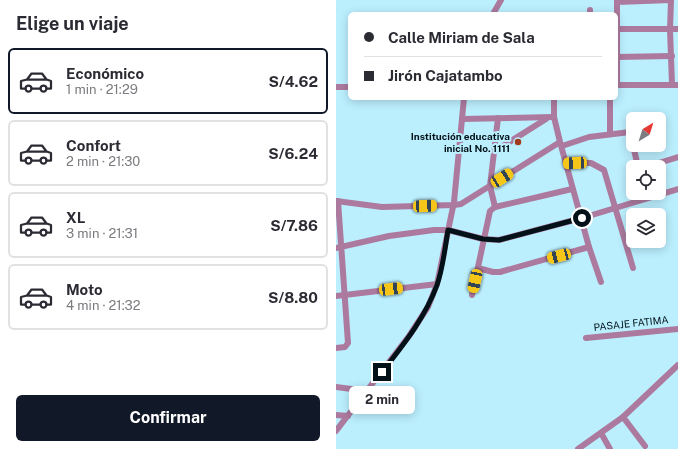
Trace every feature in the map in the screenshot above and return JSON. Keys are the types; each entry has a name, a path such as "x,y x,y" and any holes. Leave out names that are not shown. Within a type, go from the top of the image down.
{"street":[{"path":"494,12 501,0"},
{"path":"617,12 617,1 671,0 670,30 675,84 618,85"},
{"path":"618,29 678,29"},
{"path":"618,57 672,56"},
{"path":"336,87 348,87"},
{"path":"336,431 409,336 428,307 437,284 454,206 464,100"},
{"path":"554,100 554,117 572,189 601,282"},
{"path":"610,100 610,134"},
{"path":"462,118 546,119 554,117"},
{"path":"472,295 483,239 493,209 490,186 498,118"},
{"path":"495,152 546,119"},
{"path":"336,348 347,346 339,248 337,201 382,207 454,206 461,204 561,144 589,137 626,132"},
{"path":"666,161 678,157"},
{"path":"566,163 591,163 604,170 633,268"},
{"path":"493,209 572,189"},
{"path":"666,192 678,189"},
{"path":"339,248 396,235 434,230 448,230 483,239 499,240 512,238 616,208 637,200"},
{"path":"478,268 493,272 500,272 589,247"},
{"path":"336,296 437,284"},
{"name":"PASAJE FATIMA","path":"586,338 678,329"},
{"path":"578,449 623,417 678,365"},
{"path":"336,387 367,391"},
{"path":"336,415 348,416"},
{"path":"623,417 645,446"},
{"path":"602,433 610,449"}],"place":[{"name":"Institución educativa inicial No. 1111","path":"518,142"}],"route":[{"path":"382,372 409,336 428,307 437,284 448,230 483,239 499,240 512,238 582,218"}]}
